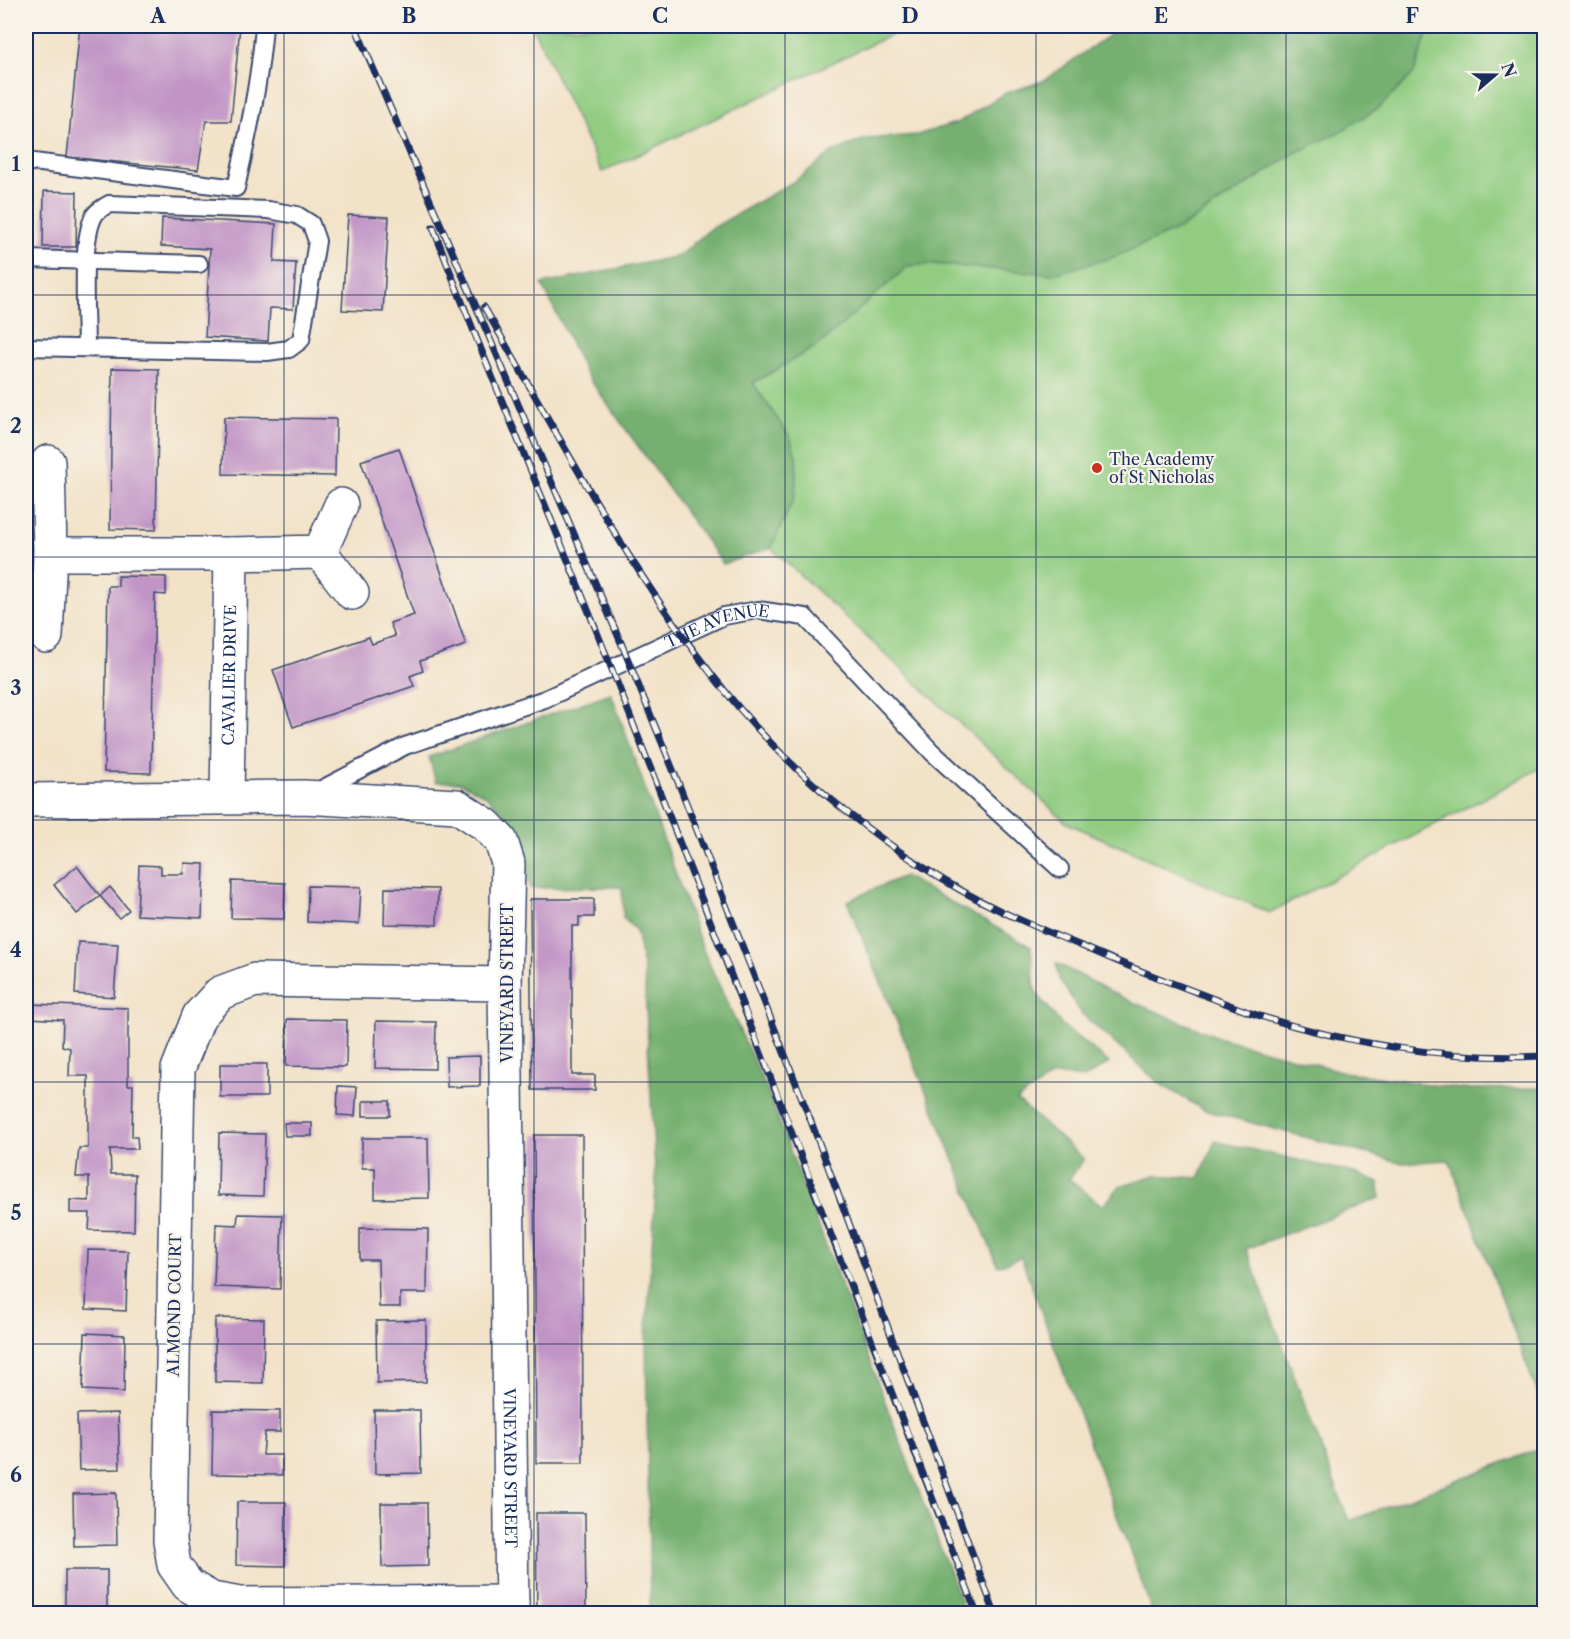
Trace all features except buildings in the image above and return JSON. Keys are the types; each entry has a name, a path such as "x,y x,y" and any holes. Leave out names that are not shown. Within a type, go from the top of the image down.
{"street":[{"path":"46,636 50,554 48,462"},
{"path":"321,552 342,505"},
{"path":"50,554 321,552"},
{"path":"321,552 352,593"},
{"name":"CAVALIER DRIVE","path":"227,797 231,554"},
{"name":"VINEYARD STREET","path":"26,800 304,797 457,806 486,825 501,842 508,863 505,984 512,1608"},
{"name":"ALMOND COURT","path":"505,984 255,980 220,993 199,1016 178,1068 170,1540 174,1565 188,1585 212,1599 240,1604 512,1608"}],"lane":[{"path":"26,161 236,188 248,136 264,26"},
{"path":"26,347 267,352 289,349 301,340 317,242 311,224 297,215 268,210 109,204 94,214 88,236 86,348"},
{"path":"26,259 199,264"},
{"name":"THE AVENUE","path":"304,797 405,746 545,699 724,616 758,610 805,617 932,752 1060,869"}],"green space":[{"path":"532,26 910,26 602,172"},
{"path":"1114,26 1425,26 1426,38 1414,73 1380,107 1341,131 1293,154 1181,228 1114,257 1053,274 932,264 908,266 819,345 753,383 790,437 797,459 795,496 771,548 723,564 586,374 542,284 679,256 709,230 793,182 833,152 865,139 917,135 959,122 1003,94 1043,81 1109,35"},
{"name":"The Academy of St Nicholas","path":"1379,26 1544,26 1544,766 1270,913 1067,823 586,374"},
{"path":"611,693 703,950 768,1092 965,1613 650,1613 646,1337 656,1186 644,972 636,930 623,918 622,887 530,888 524,852 514,824 485,795 459,782 436,782 429,757"},
{"path":"904,876 1031,947 1035,991 1061,1024 1109,1063 1085,1078 1054,1075 1017,1100 1084,1159 1069,1179 1103,1206 1120,1186 1155,1175 1199,1178 1215,1141 1358,1174 1379,1183 1380,1198 1246,1249 1349,1521 1544,1447 1544,1613 1153,1613 1021,1257 998,1266 847,901"},
{"path":"1056,963 1125,999 1221,1038 1344,1072 1461,1089 1544,1088 1544,1410 1449,1160 1402,1163 1204,1110 1160,1084 1082,1014 1059,979"}],"railway":[{"path":"355,26 622,645 678,782 812,1124 995,1614"},
{"path":"433,227 618,685 977,1614"},
{"path":"484,307 603,514 668,615 703,663 740,709 781,753 849,814 898,850 961,891 1022,921 1144,972 1251,1013 1322,1033 1396,1048 1471,1056 1544,1056"}],"place":[{"name":"The Academy of St Nicholas","path":"1097,468"}]}
